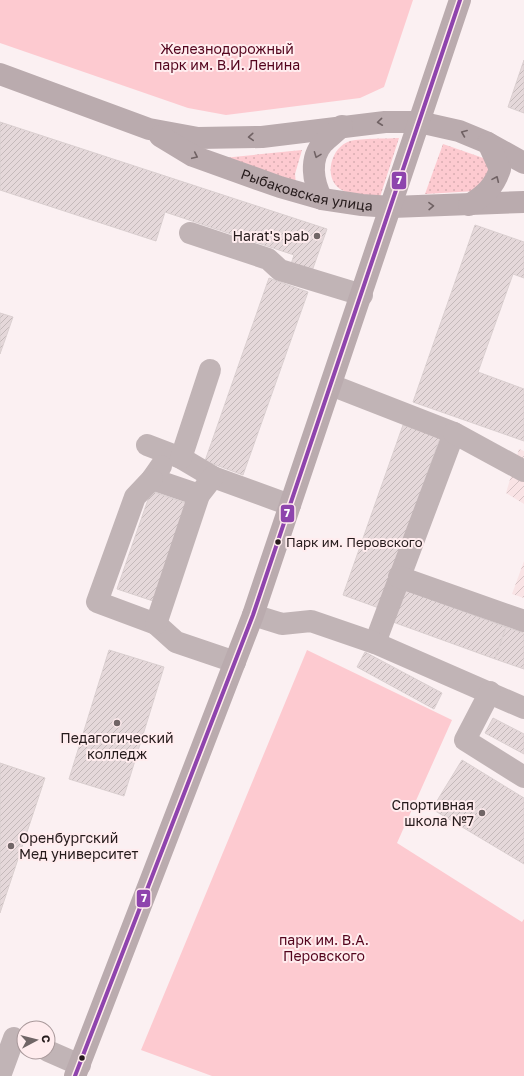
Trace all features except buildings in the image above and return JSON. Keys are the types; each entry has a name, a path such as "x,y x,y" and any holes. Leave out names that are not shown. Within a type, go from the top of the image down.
{"main road":[{"path":"77,1070 253,615 392,206 460,0"},
{"name":"Рыбаковская улица","path":"0,74 149,129 198,138 232,138 342,126 401,121 419,122 459,131 488,143 524,163"},
{"path":"322,199 316,187 313,174 315,158 322,144 342,126"},
{"name":"Рыбаковская улица","path":"149,129 194,156 280,187 322,199 362,205 392,206 469,205 524,202"},
{"path":"469,205 484,196 495,182 500,169 488,143"}],"lane":[{"path":"190,233 268,259 280,270 362,295"},
{"path":"210,370 175,456 135,497 97,602 156,624 176,642 235,662"},
{"path":"331,385 454,433 524,471"},
{"path":"375,643 454,433"},
{"path":"147,445 175,456 213,477 290,505"},
{"path":"156,624 199,495 213,477"},
{"path":"152,479 199,495"},
{"path":"399,577 524,621"},
{"path":"253,615 282,624 312,620 375,643 524,708"},
{"path":"490,692 465,740 524,777"},
{"path":"0,1076 13,1038"},
{"path":"56,1056 77,1070"}],"shaded area":[{"path":"519,449 524,451 524,504 506,493"},
{"path":"524,561 524,598 512,594"}],"green space":[{"name":"Железнодорожный парк им. В.И. Ленина","path":"0,0 413,0 384,87 360,98 226,115 188,108 0,43"},
{"path":"399,138 380,197 349,193 340,189 335,184 331,170 332,163 338,149 343,144 355,140"},
{"path":"443,144 489,160 491,170 476,191 425,194"},
{"path":"302,150 295,174 296,184 223,158"},
{"name":"парк им. В.А. Перовского","path":"307,650 452,720 397,843 522,922 524,919 524,1076 212,1076 141,1050"}],"transit line":[{"name":"7","path":"75,1076 253,615 460,0"}],"place":[{"name":"Harat's pab","path":"317,236"},
{"name":"Парк им. Перовского","path":"278,542"},
{"name":"Педагогический колледж","path":"117,723"},
{"name":"Спортивная школа №7","path":"482,813"},
{"name":"Оренбургский Мед университет","path":"11,846"}]}
